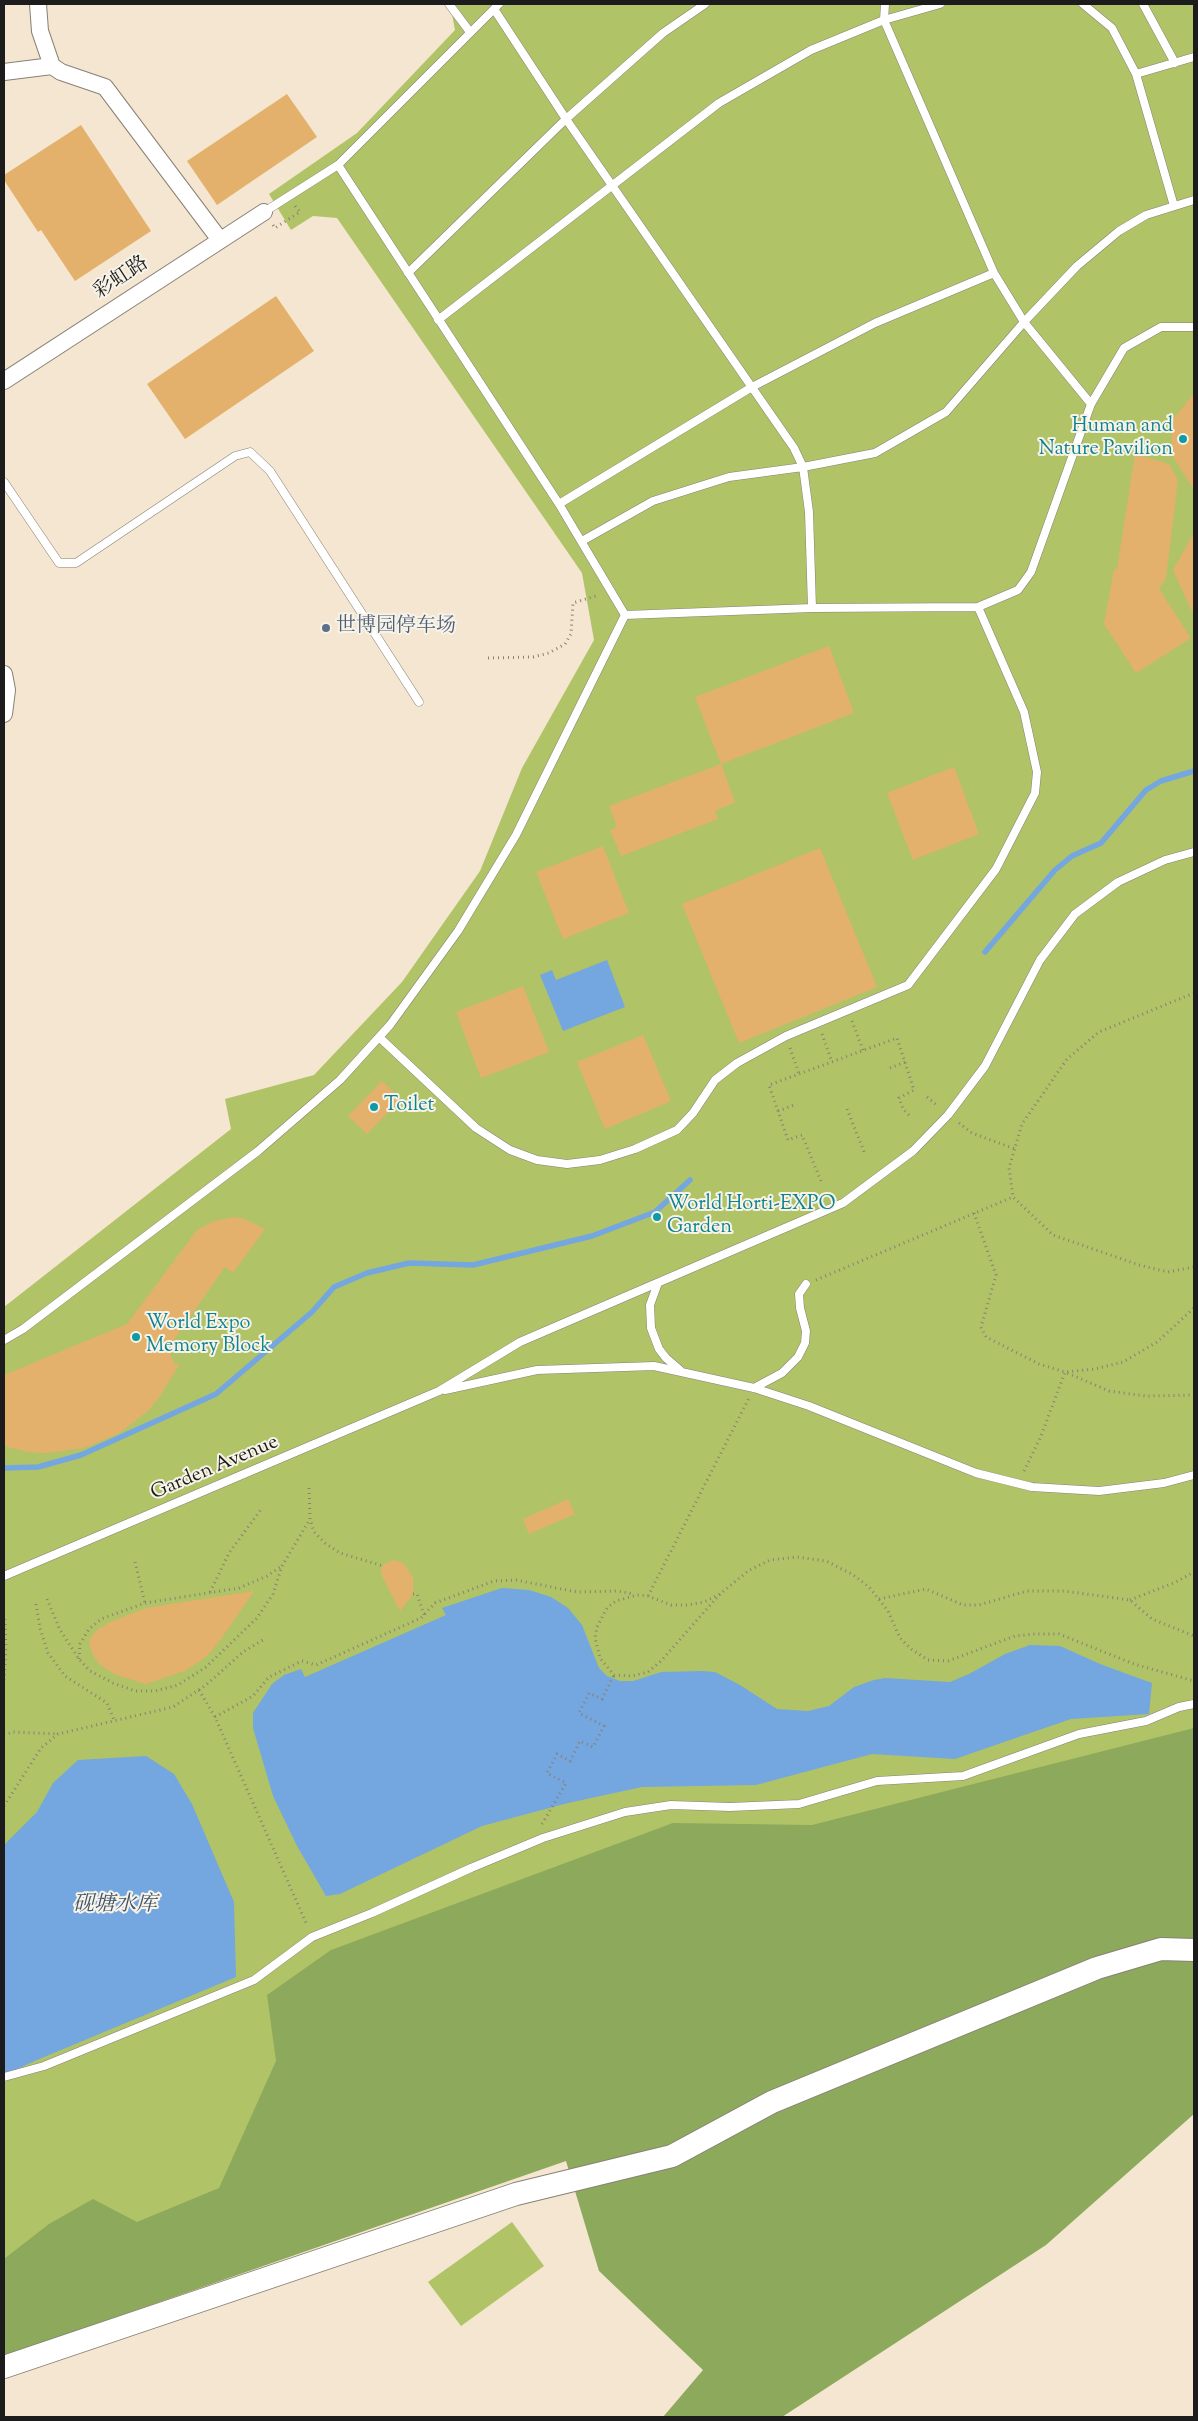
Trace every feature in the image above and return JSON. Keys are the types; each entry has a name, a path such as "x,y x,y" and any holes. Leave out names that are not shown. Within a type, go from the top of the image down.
{"street":[{"path":"38,4 40,31 52,66 61,72 105,87 220,240"},
{"path":"4,72 52,66"},
{"name":"彩虹路","path":"4,381 264,212"},
{"path":"4,674 8,690 4,714"},
{"path":"4,2367 516,2194 672,2156 772,2102 1097,1968 1161,1949 1194,1950"}],"lane":[{"path":"449,4 470,32"},
{"path":"408,273 566,119 663,33 705,4"},
{"path":"885,4 884,20 994,273 1024,322 1091,404"},
{"path":"438,320 719,103 811,50 884,20 940,4"},
{"path":"1083,4 1112,28 1136,74 1174,206"},
{"path":"1143,4 1174,63"},
{"path":"264,212 338,165 496,6 566,119 794,448 803,467 808,512 812,608"},
{"path":"1136,74 1194,57"},
{"path":"338,165 582,541 625,615"},
{"path":"582,541 653,502 729,477 803,467 875,453 946,412 1024,322 1078,266 1119,230 1146,215 1194,200"},
{"path":"558,504 752,387 875,323 994,273"},
{"path":"625,615 812,608 978,607 1018,590 1031,572 1091,404 1124,348 1160,327 1194,327"},
{"path":"4,482 59,563 76,563 235,456 250,452 270,471 419,702"},
{"path":"379,1037 476,1128 510,1150 537,1160 567,1164 600,1160 627,1152 677,1130 693,1113 715,1080 738,1063 786,1036 908,985 996,869 1034,793 1037,772 1024,712 978,607"},
{"path":"4,1340 23,1329 258,1150 340,1080 379,1037 458,931 516,835 625,615"},
{"path":"439,1391 520,1342 843,1202 914,1152 948,1115 985,1066 1040,960 1075,914 1118,882 1165,860 1194,852"},
{"path":"658,1283 650,1305 651,1328 654,1339 666,1358 684,1373"},
{"path":"754,1388 782,1373 798,1357 805,1343 806,1331 800,1308 800,1294 806,1284"},
{"path":"439,1391 537,1370 654,1366 754,1388 809,1406 976,1472 1032,1487 1099,1492 1164,1483 1194,1475"},
{"name":"Garden Avenue","path":"4,1576 439,1391"},
{"path":"4,2077 44,2066 254,1980 312,1937 534,1842 625,1812 671,1805 730,1807 799,1804 877,1781 963,1776 1079,1734 1146,1721 1179,1707 1194,1704"}],"path":[{"path":"488,658 533,657 550,653 565,644 571,634 573,603 611,591"},
{"path":"1194,993 1099,1032 1067,1059 1022,1124 1009,1168 1013,1197 1053,1235 1139,1265 1168,1272 1194,1267"},
{"path":"848,1010 863,1050"},
{"path":"818,1022 832,1062"},
{"path":"786,1036 799,1074"},
{"path":"821,1181 802,1136 788,1140 769,1085 897,1038 914,1090 898,1098 903,1110 909,1115"},
{"path":"890,1068 905,1062"},
{"path":"927,1097 972,1132 1015,1149"},
{"path":"778,1111 794,1105"},
{"path":"847,1109 865,1154"},
{"path":"806,1284 1013,1197"},
{"path":"974,1213 996,1275 981,1327 986,1337 1039,1364 1066,1372 1109,1391 1146,1396 1194,1395"},
{"path":"1066,1372 1095,1369 1122,1362 1157,1342 1194,1308"},
{"path":"1018,1483 1041,1436 1066,1372"},
{"path":"648,1596 754,1388"},
{"path":"310,1488 310,1519 314,1532 325,1543 340,1553 383,1566"},
{"path":"210,1592 229,1553 262,1508"},
{"path":"48,1599 60,1630 79,1659 90,1671 113,1683 135,1691 155,1691 178,1685 206,1667 257,1618 273,1594 282,1566 310,1519"},
{"path":"637,1595 621,1599 607,1608 596,1627 596,1643 600,1658 614,1675 632,1676 648,1672 661,1661 720,1594 748,1571 770,1560 797,1557 826,1561 852,1574 869,1587 888,1610 900,1638 911,1649 928,1660 948,1661 1016,1636 1059,1634 1134,1664 1194,1681"},
{"path":"136,1562 145,1603"},
{"path":"79,1659 80,1644 89,1628 101,1619 145,1603 239,1588 267,1576 282,1566"},
{"path":"879,1599 926,1589 963,1605 979,1605 1028,1591 1064,1591 1130,1600 1176,1582 1194,1572"},
{"path":"215,1717 253,1696 268,1677 302,1661 316,1665 424,1615 435,1604 494,1581 516,1580 577,1592 618,1591 648,1596 671,1605 704,1602 720,1594"},
{"path":"413,1594 417,1594 424,1615"},
{"path":"1130,1600 1152,1619 1194,1636"},
{"path":"36,1604 40,1628 48,1653 65,1676 107,1703 114,1720"},
{"path":"4,1618 6,1648 4,1680"},
{"path":"4,1735 13,1732 58,1734 174,1707 199,1690 243,1652 266,1638"},
{"path":"542,1824 566,1783 547,1773 557,1754 570,1761 580,1741 593,1747 604,1726 579,1713 589,1693 602,1700 614,1675"},
{"path":"199,1690 215,1717 312,1937"},
{"path":"4,1806 41,1748 58,1734"}],"green space":[{"name":"World Horti-EXPO Garden","path":"450,4 1194,4 1194,1807 247,2192 4,2282 4,1307 231,1129 225,1099 314,1075 402,982 480,871 522,768 594,640 582,573 337,218 313,216 291,230 269,194 357,133 455,30"},
{"path":"1194,1728 1194,2114 1046,2245 782,2417 663,2417 703,2370 599,2271 566,2161 4,2356 4,2259 49,2224 93,2199 137,2222 219,2188 276,2061 267,1995 331,1950 673,1823 812,1825"},
{"path":"512,2222 544,2266 461,2326 428,2282"}],"water":[{"path":"607,960 625,1007 563,1031 540,975 552,970 556,980"},
{"path":"502,1588 529,1590 551,1597 568,1608 582,1625 599,1668 607,1676 620,1681 633,1681 661,1672 715,1672 740,1685 777,1709 808,1711 829,1706 854,1687 874,1680 885,1678 950,1682 1005,1654 1030,1645 1060,1646 1100,1664 1152,1683 1149,1714 1071,1719 955,1759 872,1754 756,1785 642,1787 568,1803 482,1826 340,1894 326,1896 297,1846 273,1796 253,1728 253,1713 272,1684 284,1675 301,1669 305,1677 446,1615 442,1608"},
{"name":"砚塘水库","path":"146,1756 174,1774 192,1804 234,1902 236,1977 4,2075 4,1845 37,1812 53,1783 78,1760"}],"building":[{"path":"287,94 317,137 217,205 187,161"},
{"path":"81,125 151,231 75,281 41,230 38,232 4,180 4,175"},
{"path":"276,296 314,351 185,439 147,384"},
{"name":"Human and Nature Pavilion","path":"1194,393 1194,490 1172,455 1171,422"},
{"path":"1135,454 1169,464 1178,480 1166,578 1159,589 1191,638 1136,673 1104,624 1114,569 1117,569"},
{"path":"1194,533 1194,616 1173,570"},
{"path":"829,646 854,713 721,764 695,697"},
{"path":"721,764 735,802 715,811 718,819 621,856 610,830 617,827 609,806"},
{"path":"954,767 979,834 913,860 887,793"},
{"path":"603,846 629,913 563,939 536,872"},
{"path":"820,848 877,987 739,1043 682,904"},
{"path":"523,986 549,1052 481,1078 456,1012"},
{"path":"643,1035 671,1101 605,1129 577,1062"},
{"name":"Toilet","path":"382,1081 401,1099 367,1134 348,1116"},
{"name":"World Expo Memory Block","path":"234,1217 245,1219 265,1229 233,1273 225,1267 166,1351 169,1350 175,1365 180,1363 160,1396 148,1411 118,1434 84,1448 47,1453 28,1452 4,1446 4,1375 127,1324 197,1230 214,1221"},
{"path":"568,1499 575,1514 529,1534 523,1519"},
{"path":"394,1560 404,1564 413,1577 413,1594 400,1611 382,1576 381,1569 384,1564"},
{"path":"254,1591 219,1642 207,1656 185,1671 146,1684 116,1675 100,1665 93,1655 89,1643 91,1637 97,1630 110,1622 146,1608"}],"waterway":[{"path":"985,952 1055,870 1072,856 1101,843 1146,790 1161,781 1194,771"},
{"path":"4,1468 38,1467 81,1455 216,1394 312,1312 334,1287 367,1273 409,1263 473,1265 592,1236 655,1212 690,1180"}],"place":[{"name":"Human and Nature Pavilion","path":"1183,439"},
{"name":"世博园停车场","path":"326,628"},
{"name":"Toilet","path":"374,1107"},
{"name":"World Horti-EXPO Garden","path":"657,1217"},
{"name":"World Expo Memory Block","path":"136,1337"}]}
